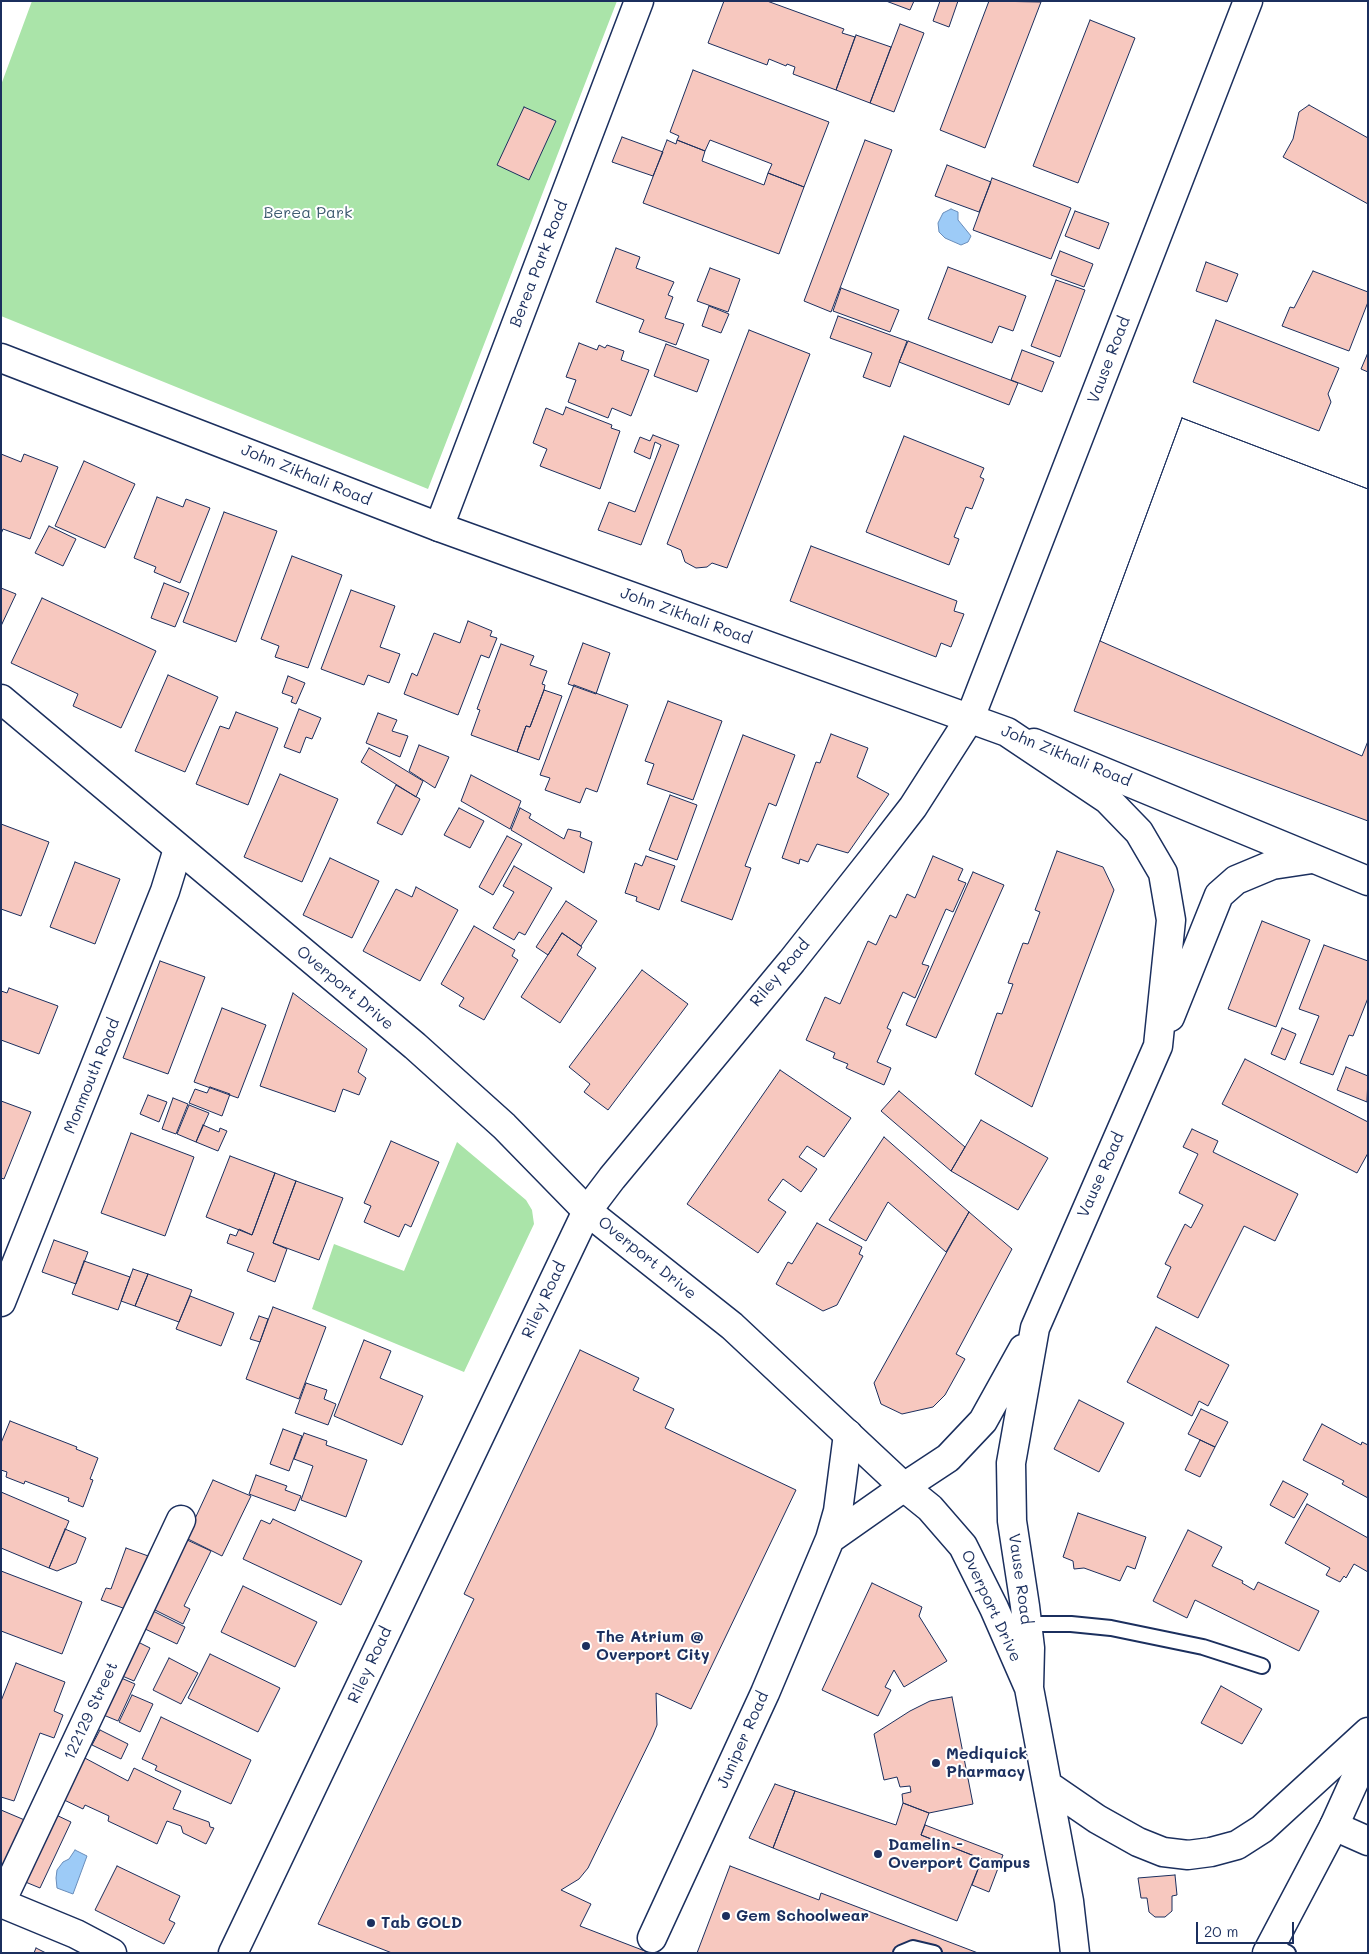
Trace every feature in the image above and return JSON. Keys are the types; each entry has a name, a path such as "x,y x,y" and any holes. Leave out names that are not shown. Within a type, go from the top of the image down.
{"street":[{"name":"Berea Park Road","path":"439,527 640,1"},
{"name":"Vause Road","path":"970,718 1248,1"},
{"name":"John Zikhali Road","path":"1,358 439,527 970,718 1153,790 1312,860 1368,881"},
{"name":"Overport Drive","path":"1,699 423,1053 504,1126 587,1211 732,1326 904,1487 930,1508 964,1546 1029,1688 1049,1786 1069,1901 1075,1953"},
{"name":"Riley Road","path":"233,1953 587,1211 612,1178 792,961 913,807 970,718"},
{"name":"Vause Road","path":"1006,732 1107,799 1139,832 1163,872 1171,920 1158,1046 1035,1328 1011,1463 1012,1521 1027,1624 1029,1688"},
{"name":"Monmouth Road","path":"1,1302 165,891 178,849"},
{"path":"1158,1046 1219,895 1236,880 1272,865 1312,860"},
{"path":"830,1539 948,1458 983,1421 1035,1328"},
{"name":"Juniper Road","path":"652,1938 765,1693 830,1539 838,1511 848,1434"},
{"name":"122129 Street","path":"1,1902 181,1520"},
{"path":"1049,1786 1097,1819 1138,1842 1163,1852 1188,1855 1211,1852 1237,1844 1262,1829 1368,1732"},
{"path":"1276,1950 1368,1751"},
{"path":"1334,1826 1368,1841"},
{"path":"1,1902 76,1934 112,1953"}],"lane":[{"path":"1027,1624 1071,1624 1111,1628 1203,1646 1262,1666"},
{"path":"900,1953 913,1948 934,1953"}],"green space":[{"name":"Berea Park","path":"32,1 617,1 428,489 1,316 1,85"},
{"path":"457,1142 526,1200 532,1210 534,1224 464,1372 312,1309 334,1244 404,1271"}],"water":[{"path":"951,209 958,212 958,220 971,236 968,242 961,245 945,238 939,232 938,223 943,213"},
{"path":"75,1850 87,1856 73,1894 57,1888 56,1878 57,1870 63,1862 69,1859"}],"building":[{"path":"724,1 767,1 844,29 842,33 855,37 836,90 793,74 795,67 787,64 786,66 769,59 767,65 708,43"},
{"path":"886,1 914,1 910,10"},
{"path":"940,1 958,1 949,27 933,21"},
{"path":"989,1 1041,2 985,148 940,130"},
{"path":"1090,20 1135,38 1078,183 1033,166"},
{"path":"900,24 924,33 894,112 870,103"},
{"path":"856,35 891,47 870,103 836,90"},
{"path":"693,70 829,122 804,187 768,173 772,164 710,140 705,151 677,140 679,136 670,132"},
{"path":"1309,105 1368,138 1368,204 1283,157 1293,139 1299,112"},
{"path":"524,107 556,121 529,180 497,165"},
{"path":"622,137 663,152 653,176 612,162"},
{"path":"667,140 676,144 677,140 705,151 702,161 764,185 768,173 804,187 779,254 643,203"},
{"path":"865,140 892,150 831,312 804,301"},
{"path":"947,165 991,182 979,212 935,196"},
{"path":"992,178 1071,208 1051,259 973,230"},
{"path":"1075,211 1109,223 1099,249 1065,236"},
{"path":"616,248 640,257 636,268 674,282 668,295 673,297 665,318 684,324 676,345 639,332 644,320 596,302"},
{"path":"1060,251 1093,264 1084,287 1051,275"},
{"path":"1206,262 1238,274 1227,302 1196,291"},
{"path":"948,267 1026,296 1013,331 999,326 992,343 928,319"},
{"path":"710,268 740,279 728,312 697,301"},
{"path":"1313,271 1368,292 1368,302 1349,351 1282,326 1290,307 1294,308"},
{"path":"1056,280 1085,290 1060,357 1031,346"},
{"path":"841,288 899,310 890,332 833,311"},
{"path":"709,306 729,314 721,333 702,326"},
{"path":"838,316 907,341 890,387 863,377 872,353 830,338"},
{"path":"1216,320 1339,368 1328,394 1331,402 1319,431 1193,382"},
{"path":"749,330 810,354 727,568 712,563 707,567 696,568 685,562 681,550 667,544"},
{"path":"908,341 1018,383 1009,405 899,362"},
{"path":"579,343 597,350 599,345 605,348 607,345 624,351 621,360 649,370 631,416 612,408 608,418 568,402 576,380 566,377"},
{"path":"666,344 709,360 697,392 654,376"},
{"path":"1022,350 1054,362 1042,392 1011,380"},
{"path":"1368,356 1368,372 1361,369"},
{"path":"566,407 612,425 611,428 620,431 600,489 540,466 547,449 533,443 546,408 563,415"},
{"path":"1182,418 1368,489 1368,821 1074,711"},
{"path":"1182,418 1368,489 1368,741 1362,756 1100,641"},
{"path":"653,435 679,445 641,545 598,530 609,502 635,512 661,445 655,442 650,459 634,452 640,437 650,441"},
{"path":"904,436 984,468 980,477 984,479 972,509 966,507 954,537 959,539 949,565 866,532"},
{"path":"1,454 21,462 24,454 58,467 30,539 3,529 1,534"},
{"path":"84,461 135,484 105,548 55,526"},
{"path":"157,497 183,507 186,499 210,508 180,583 154,572 156,567 134,558"},
{"path":"224,512 277,531 236,642 183,622"},
{"path":"49,526 76,539 63,566 35,553"},
{"path":"811,546 957,601 954,611 964,614 951,647 941,643 936,657 790,601"},
{"path":"292,556 342,575 308,668 275,657 279,646 261,639"},
{"path":"164,583 189,593 175,627 151,618"},
{"path":"1,588 16,594 1,626"},
{"path":"351,590 395,606 380,647 400,654 389,683 368,675 364,685 321,669"},
{"path":"42,598 156,651 121,728 73,706 78,694 11,663"},
{"path":"468,621 492,631 490,636 497,638 489,658 481,655 458,715 404,694 412,673 417,676 434,633 460,643"},
{"path":"583,643 610,653 596,694 568,684"},
{"path":"501,644 534,656 530,665 547,671 542,684 545,685 544,690 530,727 526,726 517,752 471,735 480,710 477,709"},
{"path":"168,675 218,697 185,772 135,751"},
{"path":"288,676 305,683 296,704 291,702 293,697 282,693"},
{"path":"574,685 628,705 597,792 586,788 580,803 545,790 550,778 540,775"},
{"path":"544,690 562,696 539,760 517,752 526,726 530,727"},
{"path":"668,701 722,721 693,800 647,784 654,764 645,761"},
{"path":"299,709 321,718 312,739 306,737 300,753 284,747"},
{"path":"236,712 278,728 248,805 196,784 220,726 229,729"},
{"path":"378,713 397,720 392,731 408,736 400,757 366,743"},
{"path":"831,734 868,748 857,777 889,794 848,853 817,844 808,862 800,859 799,864 782,858 816,762 820,763"},
{"path":"743,735 795,755 776,806 769,803 745,866 751,868 732,920 681,901"},
{"path":"419,745 449,757 435,788 409,771"},
{"path":"369,748 423,781 416,797 361,762"},
{"path":"280,774 338,799 302,882 244,857"},
{"path":"471,775 521,801 510,829 461,801"},
{"path":"396,785 420,799 402,835 377,823"},
{"path":"670,795 697,805 677,860 649,850"},
{"path":"459,808 484,821 470,848 444,835"},
{"path":"520,808 531,814 529,818 564,839 568,829 581,832 580,837 592,842 584,873 511,830"},
{"path":"1,824 49,842 21,916 1,909"},
{"path":"507,836 522,844 493,895 479,887"},
{"path":"1057,851 1103,867 1114,890 1032,1107 975,1074 997,1013 1002,1014 1013,984 1008,983 1023,943 1028,944 1040,912 1035,910"},
{"path":"646,856 675,866 659,910 636,901 637,897 625,893 635,863 642,866"},
{"path":"933,856 963,869 958,880 966,883 953,912 946,909 922,964 929,966 915,998 903,992 887,1028 891,1030 877,1062 891,1068 884,1085 846,1068 848,1064 833,1058 835,1053 806,1040 825,997 840,1004 868,941 876,945 890,915 896,918 907,894 915,898"},
{"path":"330,858 379,881 352,938 303,915"},
{"path":"75,862 120,879 95,944 50,927"},
{"path":"514,866 552,888 525,935 519,932 514,940 493,928 514,892 503,886"},
{"path":"973,872 1004,885 936,1038 906,1025"},
{"path":"416,887 458,910 420,981 363,951 396,889 412,897"},
{"path":"566,901 597,921 581,946 562,933 548,955 536,947"},
{"path":"1262,921 1310,940 1276,1027 1228,1009"},
{"path":"474,926 515,950 512,956 518,960 484,1020 459,1006 464,998 441,984"},
{"path":"562,933 582,947 577,955 596,968 560,1023 521,997"},
{"path":"1324,945 1368,961 1368,998 1353,1036 1349,1035 1333,1075 1300,1063 1319,1016 1299,1009"},
{"path":"160,961 205,977 168,1074 123,1058"},
{"path":"642,970 688,1004 608,1110 584,1092 590,1084 569,1067"},
{"path":"9,988 58,1006 39,1054 1,1040 1,991 7,993"},
{"path":"293,993 367,1049 358,1072 366,1078 359,1095 343,1089 335,1112 260,1086"},
{"path":"222,1008 266,1025 238,1098 194,1082"},
{"path":"1282,1028 1296,1034 1285,1060 1271,1054"},
{"path":"1245,1059 1368,1122 1368,1153 1357,1173 1222,1104"},
{"path":"1346,1067 1368,1076 1367,1102 1337,1090"},
{"path":"780,1070 851,1118 824,1157 807,1146 799,1157 817,1169 801,1192 783,1179 768,1200 786,1212 758,1253 687,1204"},
{"path":"210,1087 230,1094 222,1116 189,1103 195,1089 207,1093"},
{"path":"899,1091 965,1147 951,1171 881,1111"},
{"path":"148,1095 167,1102 159,1122 140,1114"},
{"path":"173,1098 188,1104 176,1134 162,1129"},
{"path":"1,1101 31,1112 4,1179 1,1178"},
{"path":"189,1105 209,1113 196,1142 177,1134"},
{"path":"981,1120 1048,1158 1018,1210 951,1171"},
{"path":"203,1125 219,1132 220,1128 227,1131 218,1151 196,1142"},
{"path":"1192,1129 1218,1141 1213,1152 1298,1194 1275,1241 1244,1226 1198,1318 1157,1297 1171,1267 1165,1264 1185,1224 1191,1228 1203,1205 1179,1193 1198,1154 1183,1147"},
{"path":"131,1133 194,1157 165,1236 101,1213"},
{"path":"884,1137 969,1212 946,1252 888,1202 866,1241 829,1220"},
{"path":"391,1141 439,1162 411,1227 405,1224 399,1237 364,1222 371,1206 364,1203"},
{"path":"230,1156 275,1173 252,1235 206,1217"},
{"path":"275,1173 296,1181 273,1243 287,1249 275,1282 247,1271 254,1253 227,1243 230,1234 236,1236 239,1229 252,1235"},
{"path":"296,1181 343,1198 319,1260 273,1243"},
{"path":"969,1212 1012,1249 956,1354 965,1359 945,1395 933,1407 902,1414 881,1404 874,1383"},
{"path":"817,1223 862,1247 859,1254 863,1256 837,1305 823,1311 776,1284 788,1262 792,1264"},
{"path":"54,1240 88,1252 76,1284 42,1272"},
{"path":"84,1261 130,1277 118,1310 72,1294"},
{"path":"133,1269 148,1274 135,1306 121,1301"},
{"path":"148,1274 192,1290 179,1322 135,1306"},
{"path":"190,1296 234,1313 221,1346 176,1329"},
{"path":"273,1307 326,1327 299,1399 246,1379"},
{"path":"259,1316 268,1319 260,1342 250,1339"},
{"path":"1156,1327 1229,1365 1208,1406 1199,1401 1192,1416 1127,1382"},
{"path":"364,1340 391,1351 380,1378 423,1396 402,1445 334,1416"},
{"name":"The Atrium @ Overport City","path":"580,1350 639,1378 633,1390 674,1409 665,1428 796,1490 691,1709 656,1693 657,1725 653,1735 588,1868 579,1879 561,1890 591,1904 580,1926 650,1953 392,1953 318,1924 474,1599 464,1594"},
{"path":"306,1383 327,1390 324,1399 336,1404 328,1425 295,1413"},
{"path":"1079,1400 1124,1423 1099,1472 1054,1449"},
{"path":"1201,1409 1228,1422 1215,1447 1188,1434"},
{"path":"10,1421 77,1447 76,1449 98,1458 90,1479 93,1480 83,1507 68,1501 69,1498 25,1481 24,1484 6,1477 7,1472 1,1470 1,1443"},
{"path":"1322,1424 1361,1445 1362,1442 1368,1445 1368,1498 1342,1484 1344,1481 1303,1460"},
{"path":"283,1429 302,1436 289,1471 270,1464"},
{"path":"304,1433 327,1441 326,1445 367,1460 346,1517 301,1500 313,1466 294,1459"},
{"path":"1200,1440 1215,1447 1200,1477 1185,1470"},
{"path":"256,1475 287,1486 285,1490 301,1496 295,1511 249,1494"},
{"path":"213,1480 251,1496 222,1556 186,1538"},
{"path":"1283,1481 1308,1494 1294,1518 1270,1505"},
{"path":"1,1492 69,1521 49,1568 1,1548"},
{"path":"1307,1504 1368,1538 1368,1572 1354,1564 1346,1578 1344,1576 1340,1582 1326,1575 1330,1568 1285,1543"},
{"path":"1078,1513 1146,1537 1135,1569 1127,1566 1120,1581 1084,1568 1074,1569 1073,1561 1063,1557"},
{"path":"273,1519 362,1561 341,1605 243,1559 261,1520 270,1524"},
{"path":"65,1529 86,1538 76,1563 57,1571 49,1568"},
{"path":"1188,1530 1222,1547 1212,1566 1243,1581 1242,1583 1254,1590 1258,1582 1319,1611 1299,1651 1195,1600 1187,1618 1153,1601"},
{"path":"185,1539 211,1551 184,1606 190,1609 183,1624 151,1608"},
{"path":"126,1548 151,1557 131,1611 101,1600 106,1588 111,1589"},
{"path":"1,1571 82,1602 62,1654 1,1631"},
{"path":"872,1583 922,1607 919,1616 947,1661 904,1687 894,1670 885,1687 891,1690 878,1716 822,1690"},
{"path":"243,1586 317,1622 295,1667 221,1632"},
{"path":"151,1610 185,1627 177,1644 143,1628"},
{"path":"136,1641 150,1648 134,1681 120,1675"},
{"path":"210,1654 280,1688 258,1732 188,1698"},
{"path":"169,1658 198,1673 181,1704 153,1690"},
{"path":"16,1663 65,1682 54,1711 63,1715 54,1738 40,1733 14,1801 1,1797 1,1701"},
{"path":"119,1677 135,1684 118,1721 101,1714"},
{"path":"1221,1686 1262,1709 1242,1744 1201,1723"},
{"path":"132,1695 153,1704 140,1732 119,1722"},
{"path":"952,1697 973,1804 929,1813 903,1803 902,1794 911,1792 910,1786 900,1787 897,1777 884,1780 874,1734 910,1711 930,1701"},
{"path":"161,1717 251,1760 231,1804 155,1770 157,1766 142,1759"},
{"path":"100,1730 128,1744 121,1759 92,1745"},
{"path":"81,1756 128,1781 134,1768 181,1791 173,1809 209,1822 210,1827 214,1828 206,1844 183,1833 181,1826 167,1821 157,1844 108,1821 109,1816 85,1805 83,1809 60,1798"},
{"path":"775,1784 795,1791 773,1848 749,1838"},
{"name":"Damelin - Overport Campus","path":"795,1791 896,1825 903,1803 929,1813 921,1835 982,1859 957,1921 773,1848"},
{"path":"1,1810 27,1821 6,1870 1,1869"},
{"path":"54,1814 71,1822 40,1888 23,1881"},
{"path":"925,1825 1003,1855 989,1892 972,1885 982,1859 921,1835"},
{"path":"117,1866 180,1896 169,1920 175,1923 164,1944 95,1910"},
{"path":"730,1866 819,1900 821,1893 978,1953 697,1953"},
{"path":"1175,1875 1177,1895 1172,1896 1172,1911 1165,1917 1155,1917 1149,1912 1147,1898 1141,1898 1138,1878"},
{"path":"36,1948 46,1953 34,1953"}],"place":[{"name":"The Atrium @ Overport City","path":"586,1646"},
{"name":"Mediquick Pharmacy","path":"936,1763"},
{"name":"Damelin - Overport Campus","path":"878,1854"},
{"name":"Gem Schoolwear","path":"726,1916"},
{"name":"Tab GOLD","path":"371,1923"}]}
